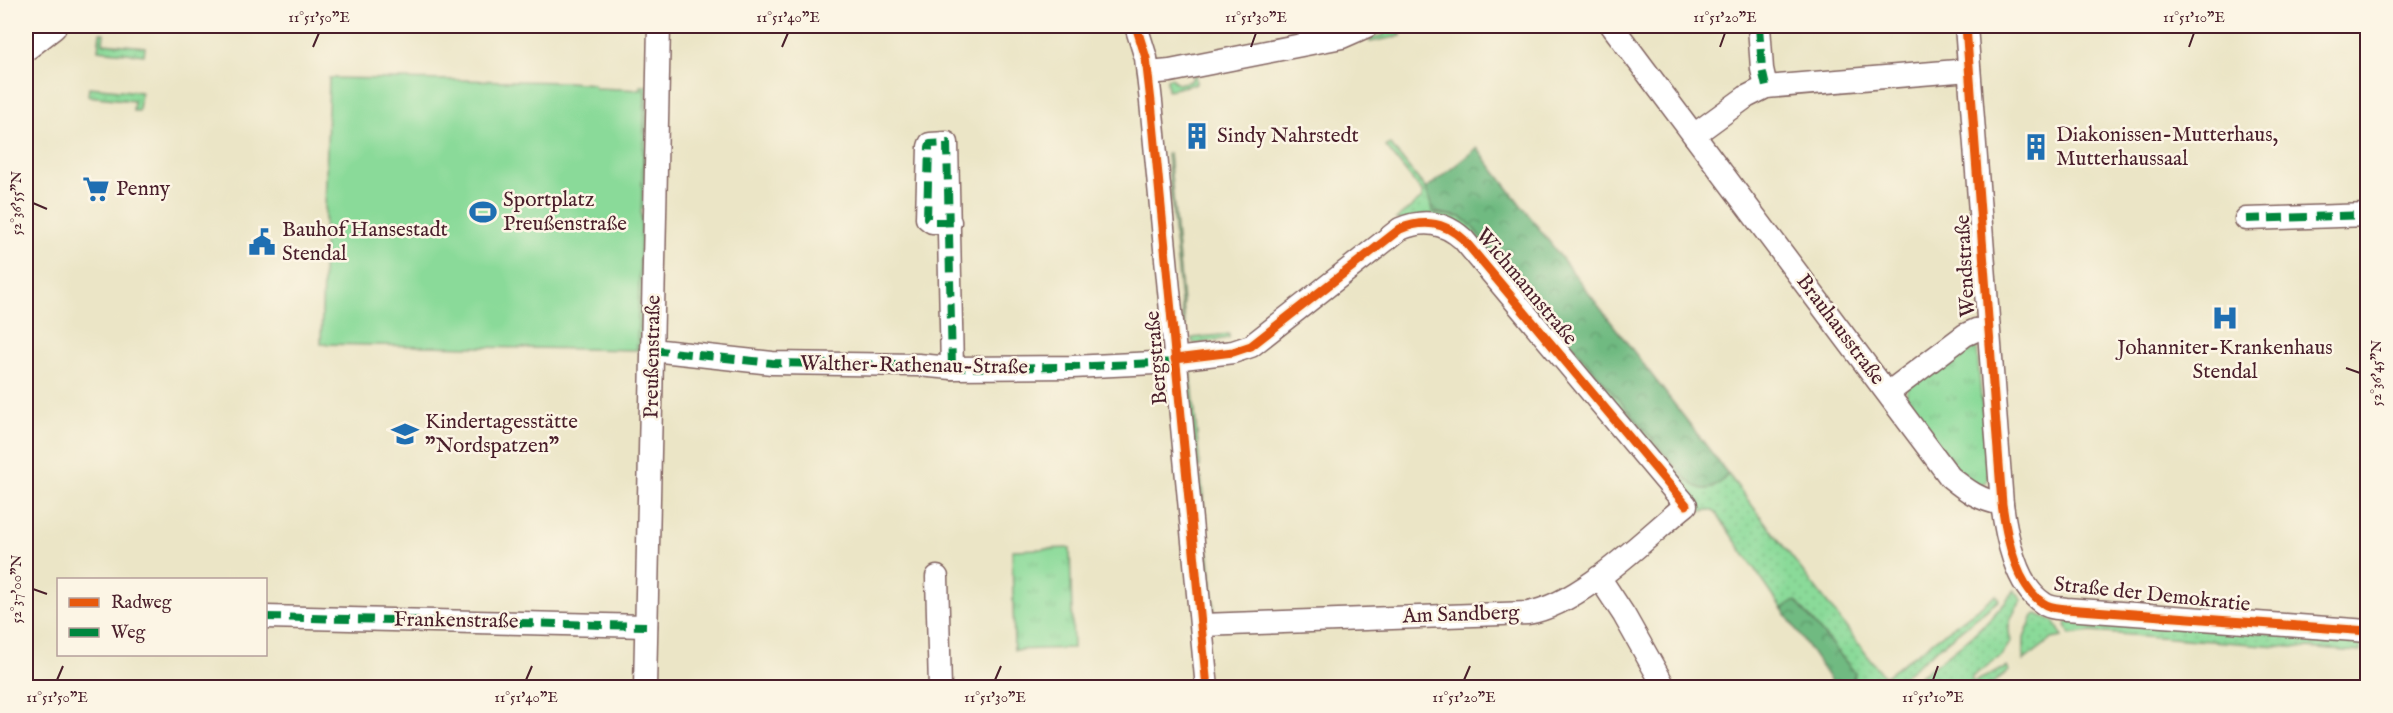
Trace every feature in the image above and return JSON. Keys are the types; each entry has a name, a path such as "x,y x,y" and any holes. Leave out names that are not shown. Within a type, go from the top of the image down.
{"main road":[{"path":"26,46 52,26"}],"street":[{"name":"Preußenstraße","path":"645,687 659,26"},
{"name":"Bergstraße","path":"1136,26 1142,42 1148,73 1207,687"},
{"path":"1148,73 1170,71 1342,37 1367,26"},
{"name":"Brauhausstraße","path":"1611,26 1950,477 1969,493 1986,501 2002,504"},
{"path":"1759,26 1762,69 1766,87"},
{"name":"Wendstraße","path":"1966,26 2002,504"},
{"path":"1694,135 1746,97 1766,87 1969,70"},
{"path":"2246,219 2367,215"},
{"path":"950,222 952,368"},
{"name":"Wichmannstraße","path":"1175,360 1233,352 1251,346 1400,229 1423,222 1439,224 1452,230 1463,239 1686,505"},
{"name":"Wendstraße","path":"1888,393 1965,335 1976,330 1988,329"},
{"name":"Walther-Rathenau-Straße","path":"652,350 772,363 918,364 952,368 1072,368 1175,360"},
{"name":"Straße der Demokratie","path":"2002,504 2006,536 2012,555 2032,591 2045,605 2066,609 2367,631"},
{"name":"Am Sandberg","path":"1202,625 1528,614 1560,602 1599,577 1686,505"},
{"path":"937,577 940,687"},
{"path":"1599,577 1624,615 1665,687"},
{"name":"Frankenstraße","path":"267,617 646,626"}],"green space":[{"path":"1395,26 1399,28 1401,36 1370,42 1370,38 1384,35 1385,29"},
{"path":"100,33 104,33 103,43 145,47 144,55 98,50"},
{"path":"1195,70 1196,84 1168,90 1167,79 1171,78 1178,84 1191,81"},
{"name":"Sportplatz Preußenstraße","path":"329,78 568,82 594,84 595,88 645,90 637,350 321,344"},
{"path":"640,86 648,86 645,208 641,209 645,91 640,90"},
{"path":"89,87 141,92 139,111 133,111 134,101 88,96"},
{"path":"1390,144 1426,189 1436,214 1461,217 1468,222 1687,480 1699,488 1709,489 1728,474 1884,677 1996,595 1999,600 1889,687 1850,687 1855,673 1796,602 1782,609 1716,513 1711,510 1701,511 1476,238 1396,219 1422,198 1422,192 1386,147"},
{"path":"1477,148 1728,474 1714,487 1699,488 1687,480 1468,222 1461,217 1433,212 1426,189"},
{"path":"1169,153 1187,346 1167,154"},
{"path":"641,216 645,217 642,350 637,350"},
{"path":"1229,334 1229,338 1197,344 1192,342 1192,338"},
{"path":"1969,342 1977,349 1988,477 1987,481 1978,487 1967,482 1905,400 1908,387"},
{"path":"1191,371 1200,467 1196,467 1186,372"},
{"path":"1201,477 1207,536 1202,535 1197,479"},
{"path":"1070,548 1073,648 1014,650 1012,550"},
{"path":"1208,549 1215,616 1211,615 1204,550"},
{"path":"2014,590 2022,600 2009,624 2011,641 2001,656 1973,676 1971,680 1974,682 2007,667 2009,671 1987,687 1920,687 1916,679 1981,627"},
{"path":"1796,601 1855,673 1850,687 1835,687 1782,609"},
{"path":"2037,614 2054,621 2063,637 2052,639 2023,661 2024,638 2033,616"},
{"path":"2069,618 2361,641 2360,652 2091,632 2070,635 2066,626"}],"marked path":[{"path":"1759,26 1762,69 1766,87"},
{"path":"950,222 932,222 927,218 930,144 947,143 952,368"},
{"path":"2246,219 2368,215"},
{"path":"652,350 772,363 918,365 952,368 1072,367 1175,362"},
{"path":"267,617 646,626"}],"cycle path":[{"path":"1136,26 1146,58 1151,102 1207,688"},
{"path":"1966,26 2002,504 2009,544 2025,584 2043,603 2057,608 2368,631"},
{"path":"1175,359 1233,352 1251,346 1400,229 1425,223 1441,226 1463,239 1686,505"}],"place":[{"name":"Sindy Nahrstedt","path":"1197,136"},
{"name":"Diakonissen-Mutterhaus, Mutterhaussaal","path":"2036,147"},
{"name":"Penny","path":"96,189"},
{"name":"Sportplatz Preußenstraße","path":"483,212"},
{"name":"Bauhof Hansestadt Stendal","path":"262,242"},
{"name":"Johanniter-Krankenhaus Stendal","path":"2225,318"},
{"name":"Kindertagesstätte \"Nordspatzen\"","path":"405,434"}]}
